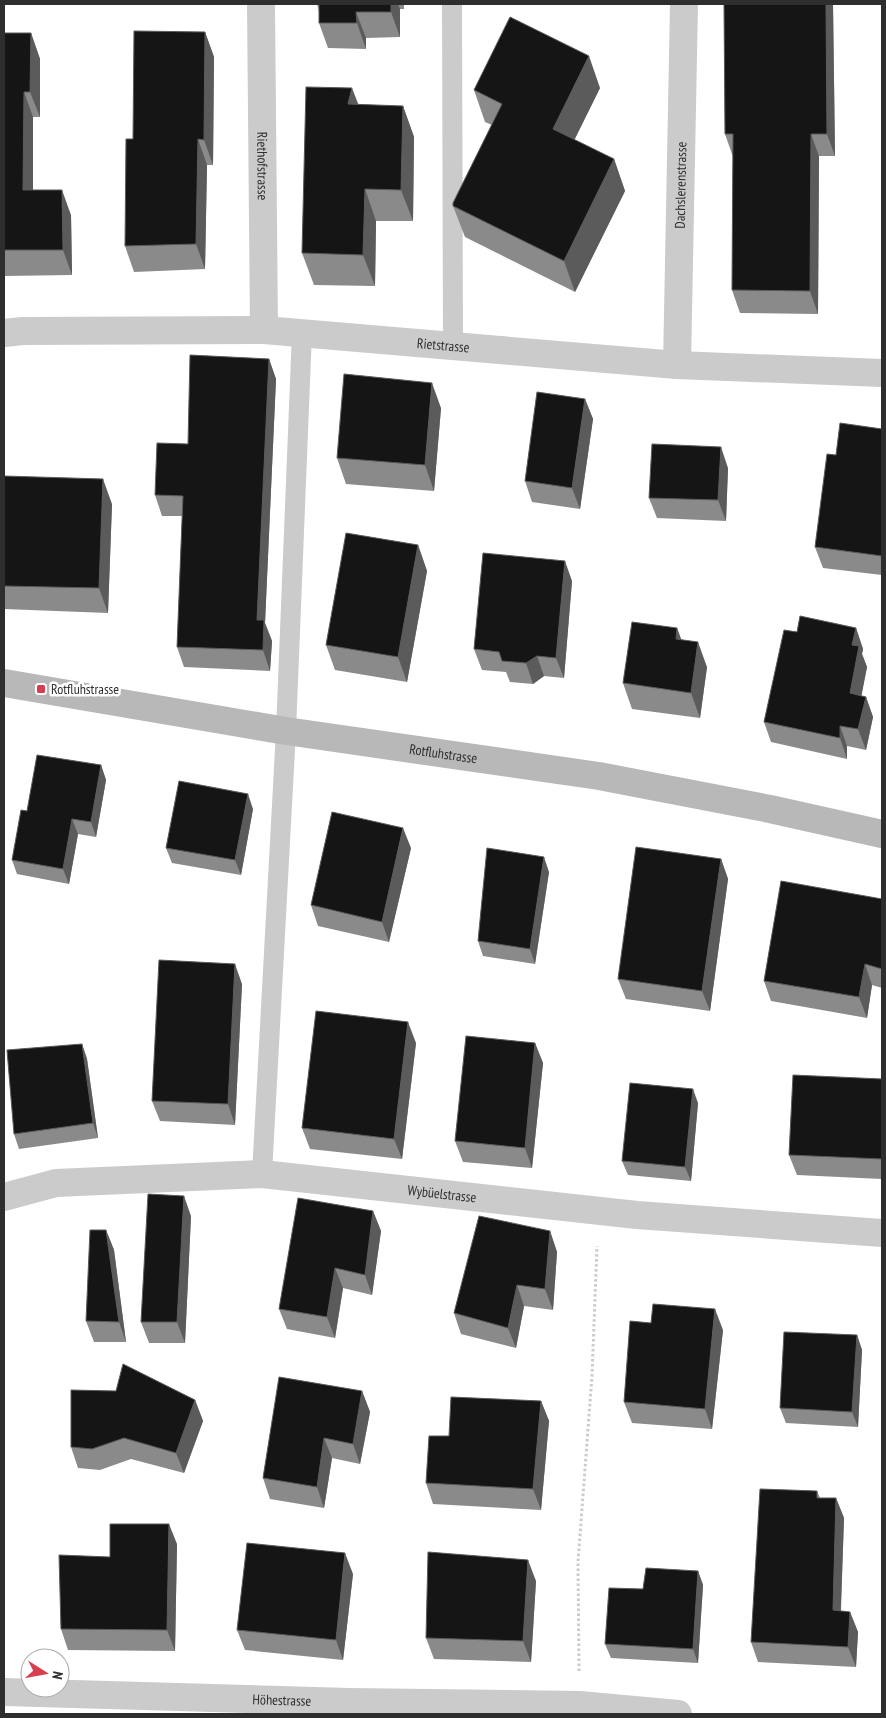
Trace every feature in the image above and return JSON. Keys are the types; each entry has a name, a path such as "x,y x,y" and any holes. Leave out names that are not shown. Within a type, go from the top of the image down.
{"main road":[{"name":"Rotfluhstrasse","path":"4,683 286,731 599,776 770,809 882,834"}],"street":[{"name":"Riethofstrasse","path":"261,4 264,330"},
{"name":"Dachslerenstrasse","path":"677,365 684,4"},
{"name":"Rietstrasse","path":"4,333 23,330 264,330 677,365 882,373"},
{"name":"Wybüelstrasse","path":"4,1197 56,1183 262,1174 598,1210 882,1232"},
{"name":"Höhestrasse","path":"4,1692 348,1702 580,1705 678,1714"}],"lane":[{"path":"452,4 453,346"},
{"path":"262,1174 286,731 302,332"}],"path":[{"path":"580,1705 578,1562 592,1376 598,1210"}],"building":[{"path":"319,4 391,4 391,12 356,12 357,23 319,23"},
{"path":"724,4 826,4 827,134 811,134 810,291 732,290 733,134 725,134"},
{"path":"510,17 589,56 553,129 614,159 564,261 453,206 502,104 474,90"},
{"path":"134,31 205,32 204,140 198,139 196,244 125,246 126,139 133,139"},
{"path":"4,33 31,33 30,92 24,92 23,190 62,190 63,250 4,250"},
{"path":"306,87 352,88 348,104 403,106 401,190 365,189 363,255 302,253"},
{"path":"190,355 269,359 257,620 264,620 263,650 177,647 183,496 155,495 157,443 188,444"},
{"path":"344,374 432,383 425,465 337,458"},
{"path":"537,392 585,399 572,488 525,481"},
{"path":"840,423 882,429 882,556 815,547 827,454 836,455"},
{"path":"652,444 721,447 718,500 649,498"},
{"path":"4,476 103,479 99,588 4,586"},
{"path":"346,533 418,545 398,657 326,645"},
{"path":"483,553 565,561 556,658 537,656 526,663 502,661 499,652 474,649"},
{"path":"800,616 856,628 852,645 859,646 850,693 866,697 858,729 840,726 840,738 764,722 784,630 797,632"},
{"path":"632,622 677,628 676,639 698,642 691,693 623,683"},
{"path":"37,755 101,765 91,822 72,819 63,869 12,860 21,810 27,811"},
{"path":"179,781 248,794 235,860 166,848"},
{"path":"332,812 403,828 382,922 311,905"},
{"path":"636,847 721,859 702,991 618,979"},
{"path":"487,848 544,857 530,949 478,941"},
{"path":"781,881 882,899 882,969 865,964 859,997 764,981"},
{"path":"159,960 235,964 228,1104 152,1101"},
{"path":"316,1011 408,1022 394,1139 302,1128"},
{"path":"466,1036 535,1043 525,1148 455,1141"},
{"path":"82,1044 93,1123 14,1134 7,1050"},
{"path":"793,1075 882,1079 882,1159 789,1155"},
{"path":"630,1083 693,1089 685,1167 622,1161"},
{"path":"148,1194 184,1196 177,1322 141,1322"},
{"path":"298,1198 373,1211 365,1275 335,1268 327,1317 279,1309"},
{"path":"479,1216 550,1231 545,1289 517,1285 508,1328 454,1313"},
{"path":"90,1230 106,1230 119,1322 86,1321"},
{"path":"653,1304 715,1309 705,1409 624,1402 630,1321 651,1323"},
{"path":"784,1332 857,1335 852,1412 780,1408"},
{"path":"123,1364 195,1400 176,1453 124,1438 92,1449 71,1447 71,1390 116,1391"},
{"path":"279,1377 362,1391 353,1444 324,1438 317,1487 263,1478"},
{"path":"451,1397 541,1401 533,1489 426,1483 429,1436 449,1436"},
{"path":"760,1489 817,1491 817,1498 836,1498 833,1610 850,1612 848,1647 751,1642"},
{"path":"110,1524 169,1524 167,1630 61,1629 59,1555 110,1557"},
{"path":"247,1543 345,1553 336,1640 237,1630"},
{"path":"428,1552 528,1560 523,1641 426,1638"},
{"path":"646,1568 698,1571 693,1649 605,1644 609,1588 643,1589"}],"place":[{"name":"Rotfluhstrasse","path":"41,689"}]}
